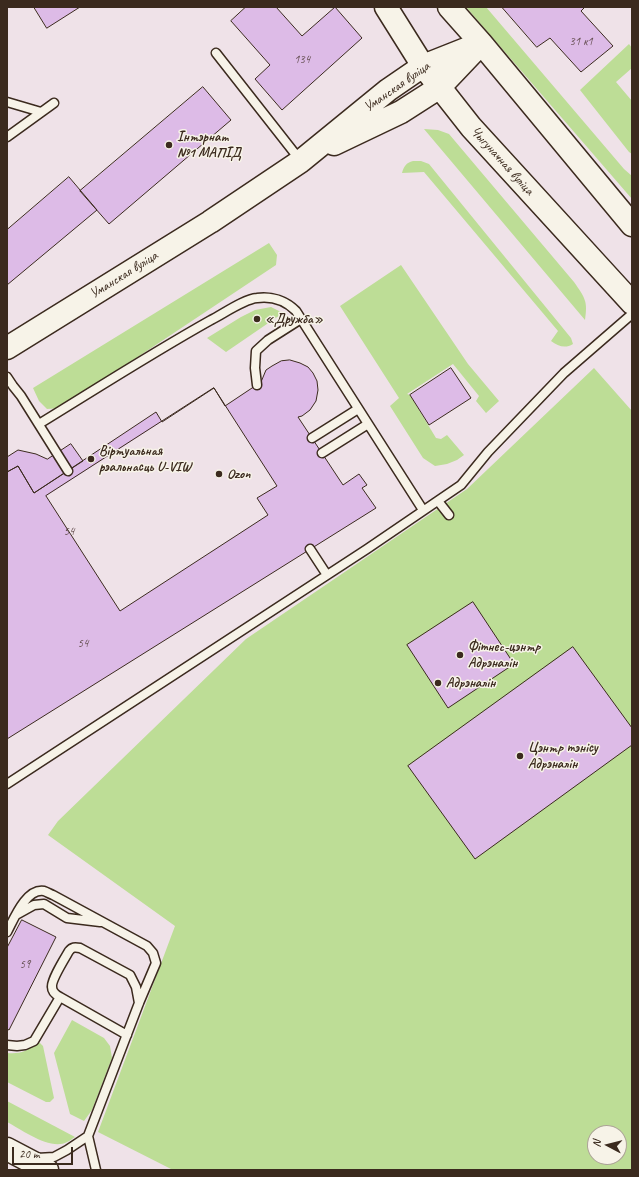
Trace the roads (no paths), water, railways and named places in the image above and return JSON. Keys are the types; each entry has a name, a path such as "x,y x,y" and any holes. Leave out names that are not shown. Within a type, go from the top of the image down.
{"main road":[{"name":"Чыгуначная вуліца","path":"386,7 423,66 471,127 632,303"},
{"path":"449,7 481,43 632,225"},
{"name":"Уманская вуліца","path":"7,348 210,222 301,161 388,90 423,66 481,43"},
{"name":"Уманская вуліца","path":"301,161 401,112 440,87 481,43"},
{"path":"12,1152 47,1170"}],"lane":[{"path":"216,53 301,161"},
{"path":"7,102 41,112"},
{"path":"7,136 54,103"},
{"path":"38,424 194,330 241,304 256,298 272,297 290,305 301,319 423,510"},
{"path":"7,784 327,575 461,485 488,452 564,373 632,314"},
{"path":"257,385 255,368 256,351 268,340 301,319"},
{"path":"7,377 22,396 68,472"},
{"path":"312,438 358,409"},
{"path":"322,453 368,424"},
{"path":"438,501 448,515"},
{"path":"310,549 327,575"},
{"path":"7,932 26,899 32,893 43,891 147,946 153,952 156,963 88,1136 96,1170"},
{"path":"16,916 34,905 44,904 67,918 105,923"},
{"path":"127,1035 54,993 52,988 53,982 69,951 76,947 130,975 136,987 139,1003"},
{"path":"7,1045 25,1045 34,1041 60,997"},
{"path":"12,1152 38,1158 54,1157 88,1136"}],"place":[{"name":"Інтэрнат №1 МАПІД","path":"169,145"},
{"name":"«Дружба»","path":"257,319"},
{"name":"Віртуальная рэальнасць U-VIW","path":"91,459"},
{"name":"Ozon","path":"219,474"},
{"name":"Фітнес-цэнтр Адрэналін","path":"460,655"},
{"name":"Адрэналін","path":"438,683"},
{"name":"Цэнтр тэнісу Адрэналін","path":"520,756"}]}
